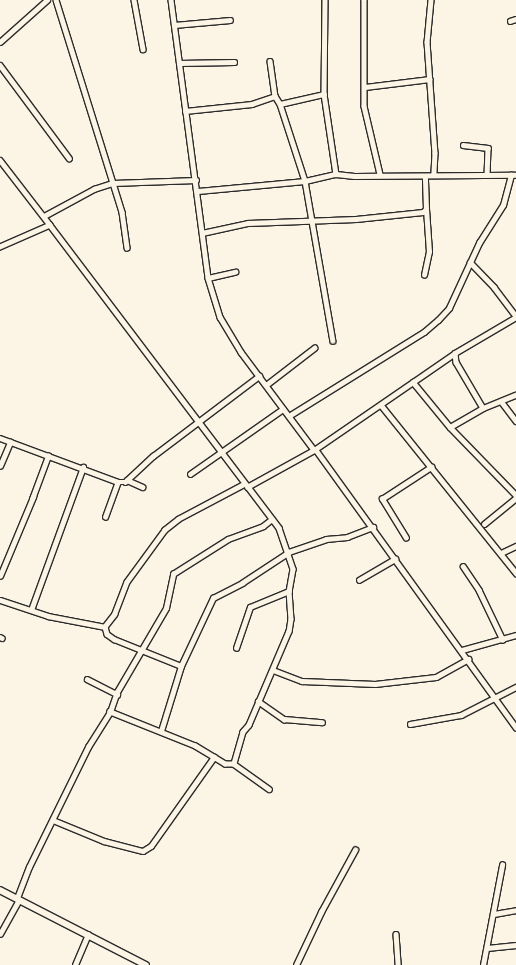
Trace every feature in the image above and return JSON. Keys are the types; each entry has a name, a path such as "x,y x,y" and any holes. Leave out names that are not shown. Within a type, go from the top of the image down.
{"street":[{"path":"0,42 47,0"},
{"path":"65,29 56,0 126,228 127,248"},
{"path":"134,0 143,49"},
{"path":"171,0 185,111 198,191 208,278 220,317 259,376 372,527 516,727"},
{"path":"325,0 324,94 336,174"},
{"path":"364,0 366,121 380,174"},
{"path":"431,0 427,42 434,175"},
{"path":"510,21 516,19"},
{"path":"174,25 230,20"},
{"path":"270,61 276,96 280,104 304,181 313,222 333,341"},
{"path":"179,62 234,62"},
{"path":"0,65 68,158"},
{"path":"366,87 430,79"},
{"path":"280,104 324,94"},
{"path":"185,111 252,104 276,96"},
{"path":"463,145 488,148 487,174"},
{"path":"0,160 44,216 279,528 289,552 293,569 289,591 291,625 249,725 243,732 234,764"},
{"path":"198,191 304,181 336,174 354,176 380,174 425,177 434,175 514,175 503,204 470,262 449,308 438,320 424,332 289,416"},
{"path":"424,275 429,252 425,177"},
{"path":"44,216 94,189 113,183 196,180"},
{"path":"202,233 248,223 313,222 392,216 426,209"},
{"path":"0,247 50,225"},
{"path":"105,627 115,614 132,574 165,530 180,519 315,450 455,353 516,317 494,286 470,262"},
{"path":"208,278 235,272"},
{"path":"266,385 314,348"},
{"path":"455,353 456,362 483,408"},
{"path":"0,438 83,467 118,482 127,480 140,466 259,376"},
{"path":"413,382 450,427 516,495"},
{"path":"450,427 483,408 516,395"},
{"path":"501,401 516,421"},
{"path":"381,405 516,573"},
{"path":"190,474 283,409"},
{"path":"0,466 10,442"},
{"path":"21,527 48,456"},
{"path":"59,523 83,467"},
{"path":"31,610 83,467"},
{"path":"406,538 382,499 431,467"},
{"path":"127,480 144,487"},
{"path":"106,517 118,482"},
{"path":"0,576 33,497"},
{"path":"484,524 516,498"},
{"path":"0,934 18,901 17,898 29,866 88,747 110,712 117,694 166,608 173,574 228,539 263,526 272,519"},
{"path":"161,731 181,666 213,598 242,583 289,552 326,539 347,537 372,527"},
{"path":"501,553 516,546"},
{"path":"359,580 395,559"},
{"path":"463,566 479,590 503,640"},
{"path":"236,648 250,607 289,591"},
{"path":"0,600 75,623 105,627"},
{"path":"105,627 104,630 114,639 181,666"},
{"path":"462,650 503,640 516,635"},
{"path":"273,670 302,681 375,684 436,677 468,660"},
{"path":"86,678 117,694"},
{"path":"410,724 461,715 516,687"},
{"path":"258,701 284,719 322,722"},
{"path":"110,712 161,731 205,750 226,764 234,764 269,789"},
{"path":"53,820 104,841 143,852 151,846 214,757"},
{"path":"296,965 321,912 355,850"},
{"path":"483,965 494,914 502,865"},
{"path":"0,890 146,965"},
{"path":"494,914 516,910"},
{"path":"396,934 398,965"},
{"path":"75,965 88,935"},
{"path":"487,948 516,945"}]}
